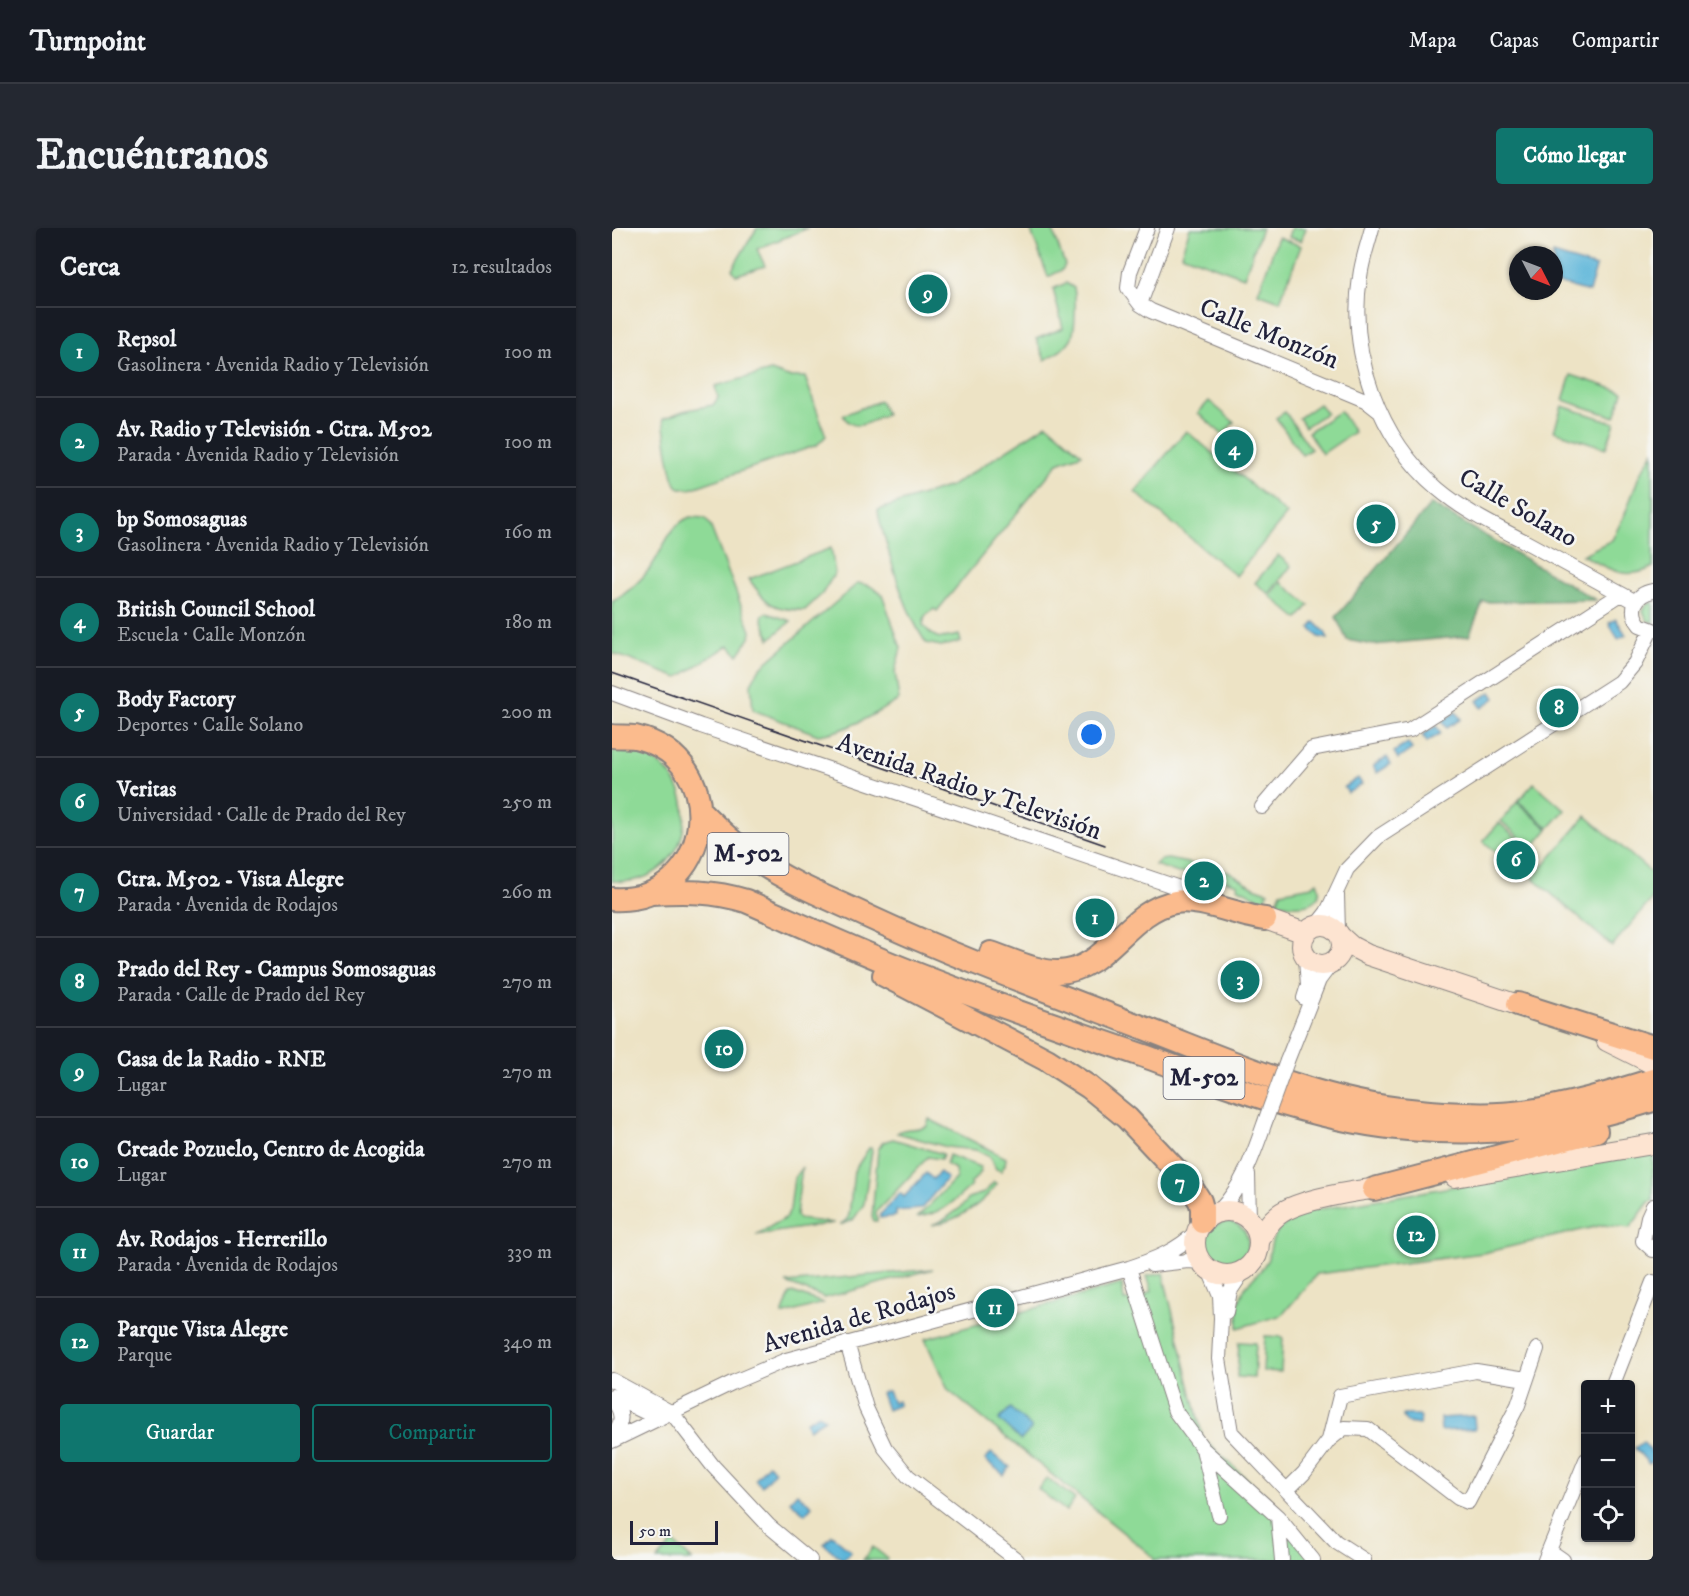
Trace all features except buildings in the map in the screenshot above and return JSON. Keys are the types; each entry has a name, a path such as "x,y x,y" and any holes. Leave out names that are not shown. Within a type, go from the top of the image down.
{"highway":[{"name":"M-502","path":"612,736 633,737 651,742 666,751 682,765 693,784 700,811 697,841 685,866 671,881 652,893"},
{"name":"M-502","path":"700,811 756,860 804,886 916,939 1299,1085 1353,1101 1419,1111 1474,1114 1523,1112 1583,1100 1652,1063"},
{"name":"M-502","path":"804,886 942,936 1049,971 1060,972 1083,966 1104,952 1144,914 1176,901 1188,901 1265,919"},
{"name":"M-502","path":"615,900 652,893 694,891 726,895 747,901 903,969 1023,1014 1211,1080 1347,1120 1407,1129 1474,1132 1527,1130 1587,1119 1653,1100"},
{"name":"M-502","path":"775,914 861,963 1047,1060 1089,1087 1127,1118 1189,1184 1200,1201 1206,1222"},
{"name":"M-502","path":"1518,1004 1652,1063"},
{"path":"1374,1188 1631,1121 1653,1113"}],"main road":[{"name":"Avenida Radio y Televisión","path":"1265,919 1302,933 1312,929"},
{"path":"1340,935 1341,952 1331,964 1317,964 1306,959 1301,945 1312,929 1328,926 1340,935 1351,946 1368,955 1518,1004"},
{"path":"1259,1242 1256,1228 1249,1220 1232,1211 1206,1222 1194,1246 1205,1266 1224,1275 1244,1270 1255,1258 1259,1242 1273,1220 1292,1207 1374,1188 1463,1176 1653,1144"}],"street":[{"path":"1140,304 1128,288 1130,272 1147,228"},
{"path":"1140,304 1168,228"},
{"name":"Calle Solano","path":"1372,228 1360,277 1358,316 1361,352 1378,411 1407,458 1439,490 1484,520 1636,602"},
{"name":"Calle Monzón","path":"1140,304 1151,311 1357,397 1378,411"},
{"path":"1312,929 1327,912 1347,869 1378,837 1619,682 1635,663 1652,630 1645,628 1636,620 1634,614 1636,602 1645,592 1653,591"},
{"path":"1262,807 1312,749 1410,730 1621,594"},
{"name":"Avenida Radio y Televisión","path":"612,693 701,726 1171,884 1265,919"},
{"path":"1337,890 1340,935"},
{"name":"Avenida de Rodajos","path":"1287,1061 1308,985 1306,959"},
{"name":"Avenida de Rodajos","path":"612,1441 734,1382 786,1360 1129,1268 1171,1251 1206,1222 1236,1191 1248,1168 1319,980 1331,964"},
{"name":"Avenida de Rodajos","path":"1248,1168 1249,1220"},
{"path":"1653,1206 1648,1216 1643,1241 1653,1250"},
{"name":"Avenida de Rodajos","path":"1129,1268 1176,1262 1205,1266"},
{"path":"1205,1266 1220,1296 1219,1359 1231,1432 1336,1542 1364,1560"},
{"path":"1129,1268 1174,1411 1203,1449 1278,1517 1313,1560"},
{"path":"1219,1359 1230,1291 1244,1270"},
{"path":"1615,1380 1653,1282"},
{"path":"1646,1298 1653,1313"},
{"path":"847,1343 866,1408 885,1448 908,1476 1017,1560"},
{"path":"1287,1490 1304,1473 1329,1440 1344,1428 1368,1429 1458,1498 1468,1502 1518,1405 1537,1349"},
{"path":"1329,1440 1340,1396 1476,1371 1526,1378"},
{"path":"612,1380 672,1413 713,1467 769,1526 810,1560"},
{"path":"612,1398 659,1419"},
{"path":"612,1398 621,1416 620,1428 612,1436"},
{"path":"1203,1449 1219,1515"},
{"path":"1563,1560 1548,1555 1581,1472"},
{"path":"1278,1517 1282,1560"}],"green space":[{"path":"757,228 808,228 757,249 765,266 736,275 732,269"},
{"path":"1030,228 1052,228 1065,265 1062,270 1048,277"},
{"path":"1190,228 1262,228 1244,277 1181,254"},
{"path":"1291,228 1306,228 1301,241 1288,237"},
{"path":"1278,237 1301,246 1280,301 1258,293"},
{"path":"1066,283 1074,288 1075,292 1073,335 1069,343 1045,360 1036,339 1063,328 1053,289"},
{"path":"771,371 788,377 805,377 826,436 817,445 690,489 677,486 670,465 663,419 683,411 713,405 718,398 715,386"},
{"path":"1571,375 1623,392 1615,417 1563,400"},
{"path":"880,401 886,414 863,425 852,424 843,415"},
{"path":"1209,401 1234,422 1223,435 1198,413"},
{"path":"1319,404 1326,413 1305,427 1299,418"},
{"path":"1562,406 1615,423 1606,448 1554,431"},
{"path":"1340,411 1354,432 1322,454 1308,432"},
{"path":"1285,412 1311,449 1302,455 1276,418"},
{"path":"1047,424 1082,454 1058,463 937,611 934,609 925,616 923,625 931,634 939,638 959,635 961,642 941,646 926,643 902,594 878,510 953,485"},
{"path":"1186,431 1287,514 1236,576 1135,492"},
{"path":"1653,452 1653,567 1634,573 1616,572 1582,555 1612,540 1625,514 1639,476"},
{"path":"1431,504 1596,600 1483,602 1469,636 1373,645 1347,640 1336,617"},
{"path":"690,517 705,518 710,525 751,631 750,638 738,655 729,645 678,678 612,653 612,602 643,577 656,560 671,532"},
{"path":"831,548 835,573 822,594 805,610 785,609 772,604 761,595 749,579"},
{"path":"1278,555 1291,566 1269,594 1255,583"},
{"path":"1281,582 1309,605 1298,619 1270,596"},
{"path":"858,583 870,586 882,594 901,648 895,671 899,700 850,726 818,735 753,710 751,684 760,668"},
{"path":"1653,602 1653,623 1647,620 1643,611 1646,605"},
{"path":"767,613 791,621 770,639 762,618"},
{"path":"612,752 643,755 663,767 676,783 683,803 684,823 679,843 669,860 653,873 629,881 612,881"},
{"path":"1534,783 1565,810 1549,828 1518,801"},
{"path":"1517,802 1548,829 1532,848 1501,821"},
{"path":"1586,816 1653,874 1653,898 1612,946 1533,878"},
{"path":"1499,823 1531,850 1515,868 1483,841"},
{"path":"1168,859 1228,871 1254,887 1268,892 1264,901 1237,887 1238,884 1203,874 1178,873 1155,865 1160,860"},
{"path":"1317,882 1318,897 1308,904 1292,905 1277,902 1281,892 1312,886"},
{"path":"929,1119 1006,1158 1005,1165 1001,1171 996,1169 990,1157 976,1150 947,1147 897,1133 927,1126"},
{"path":"893,1139 943,1154 941,1159 928,1157 876,1212 877,1221 874,1221 872,1217 878,1150 883,1142"},
{"path":"869,1148 872,1150 864,1204 853,1220 840,1225 849,1215 854,1171"},
{"path":"1653,1153 1653,1201 1649,1202 1630,1228 1603,1225 1483,1253 1317,1274 1282,1315 1238,1328 1238,1305 1245,1287 1268,1259 1272,1241 1279,1229 1303,1212"},
{"path":"949,1155 980,1167 981,1172 970,1184 971,1186 947,1206 935,1213 918,1217 956,1178 955,1169 946,1164"},
{"path":"802,1167 796,1215 799,1219 834,1223 756,1235 787,1217 794,1178"},
{"path":"994,1182 997,1184 991,1192 968,1211 951,1220 932,1225 945,1219 971,1197 984,1193"},
{"path":"1227,1222 1242,1228 1248,1243 1242,1258 1227,1264 1212,1258 1206,1243 1212,1228"},
{"path":"933,1269 825,1298 786,1283"},
{"path":"1163,1273 1203,1439 1275,1504 1320,1560 1154,1560 1152,1556 948,1390 925,1339 1122,1284 1124,1301 1140,1298 1152,1291 1147,1276"},
{"path":"795,1293 823,1303 782,1315 790,1294"},
{"path":"1265,1336 1283,1337 1281,1372 1263,1371"},
{"path":"1239,1342 1256,1343 1254,1378 1237,1377"},
{"path":"1047,1478 1075,1499 1066,1511 1038,1489"},
{"path":"673,1542 692,1560 657,1560"},
{"path":"873,1547 887,1558 886,1560 863,1560"}],"water":[{"path":"1563,257 1596,267 1589,292 1563,285"},
{"path":"1616,619 1626,635 1618,639 1609,623"},
{"path":"1315,622 1325,632 1328,639 1319,637 1310,628"},
{"path":"1491,692 1495,698 1482,708 1477,701"},
{"path":"1456,712 1461,719 1447,728 1442,721"},
{"path":"1436,726 1441,733 1427,742 1422,735"},
{"path":"1408,743 1412,749 1398,759 1394,752"},
{"path":"1387,757 1391,764 1377,773 1373,766"},
{"path":"1358,778 1362,784 1348,793 1344,787"},
{"path":"940,1172 947,1178 921,1209 896,1211 896,1216 880,1218 880,1215 900,1193 904,1197 926,1173 933,1179"},
{"path":"888,1391 893,1403 898,1401 899,1405 887,1410 881,1393"},
{"path":"1010,1408 1032,1428 1021,1440 999,1420"},
{"path":"819,1414 825,1419 809,1429 805,1422"},
{"path":"1403,1415 1419,1415 1421,1417 1419,1425 1407,1423"},
{"path":"1474,1416 1475,1429 1441,1431 1440,1418"},
{"path":"1643,1442 1653,1454 1653,1461 1649,1464 1635,1448"},
{"path":"991,1453 1010,1467 1004,1475 985,1460"},
{"path":"768,1464 775,1471 762,1486 755,1480"},
{"path":"797,1493 812,1506 805,1514 790,1501"},
{"path":"832,1535 851,1551 843,1560 824,1544"}],"tram line":[{"path":"612,673 1105,845"}],"place":[{"name":"Casa de la Radio - RNE","path":"928,294"},
{"name":"British Council School","path":"1234,449"},
{"name":"Body Factory","path":"1376,524"},
{"name":"Prado del Rey - Campus Somosaguas","path":"1559,708"},
{"name":"Veritas","path":"1516,860"},
{"name":"Av. Radio y Televisión - Ctra. M502","path":"1204,881"},
{"name":"Repsol","path":"1095,918"},
{"name":"bp Somosaguas","path":"1240,980"},
{"name":"Creade Pozuelo, Centro de Acogida","path":"724,1049"},
{"name":"Ctra. M502 - Vista Alegre","path":"1180,1183"},
{"name":"Parque Vista Alegre","path":"1416,1235"},
{"name":"Av. Rodajos - Herrerillo","path":"995,1308"}]}
